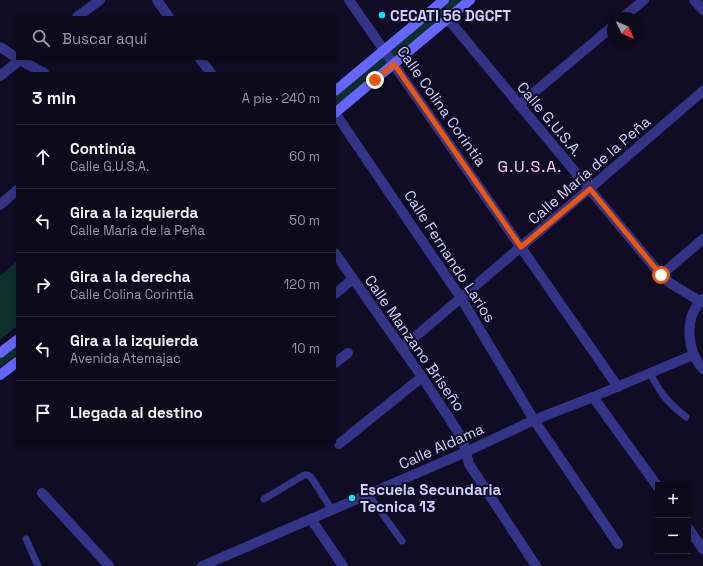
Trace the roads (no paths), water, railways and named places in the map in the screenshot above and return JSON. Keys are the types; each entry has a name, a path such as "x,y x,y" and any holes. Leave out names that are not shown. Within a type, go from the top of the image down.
{"main road":[{"path":"336,90 444,0"},
{"path":"336,112 470,0"},
{"path":"0,353 16,341"},
{"path":"0,375 16,363"}],"street":[{"path":"78,16 100,0"},
{"path":"156,0 168,16"},
{"name":"Calle Colina Corintia","path":"349,0 618,387"},
{"path":"629,12 644,0"},
{"path":"694,0 703,10"},
{"name":"Calle G.U.S.A.","path":"448,19 661,275 670,283 702,300"},
{"path":"519,105 607,31"},
{"path":"0,47 16,57"},
{"path":"0,76 18,60"},
{"path":"21,60 42,72"},
{"path":"201,60 210,72"},
{"name":"Calle María de la Peña","path":"402,348 590,189 703,90"},
{"name":"Calle Fernando Larios","path":"336,114 461,298 534,420 618,544"},
{"path":"0,205 16,191"},
{"path":"661,275 703,239"},
{"name":"Calle Manzano Briseño","path":"336,254 422,376 462,438 469,464 536,566"},
{"path":"336,293 353,279"},
{"path":"702,300 693,314 690,327 690,341 694,355 703,369"},
{"path":"336,362 348,353"},
{"name":"Calle Aldama","path":"202,566 466,452 534,420 694,355"},
{"path":"339,444 422,376"},
{"path":"593,397 655,483"},
{"path":"42,493 109,566"},
{"path":"311,519 343,566"},
{"path":"691,532 703,549"}],"lane":[{"path":"650,373 658,389 669,404 686,417"},
{"path":"264,499 304,475 308,475 312,477 332,510"},
{"path":"368,494 402,541"},
{"path":"26,539 38,566"}],"place":[{"name":"CECATI 56 DGCFT","path":"382,15"},
{"name":"Escuela Secundaria Tecnica 13","path":"352,498"}],"district":[{"name":"G.U.S.A.","path":"530,166"}]}
